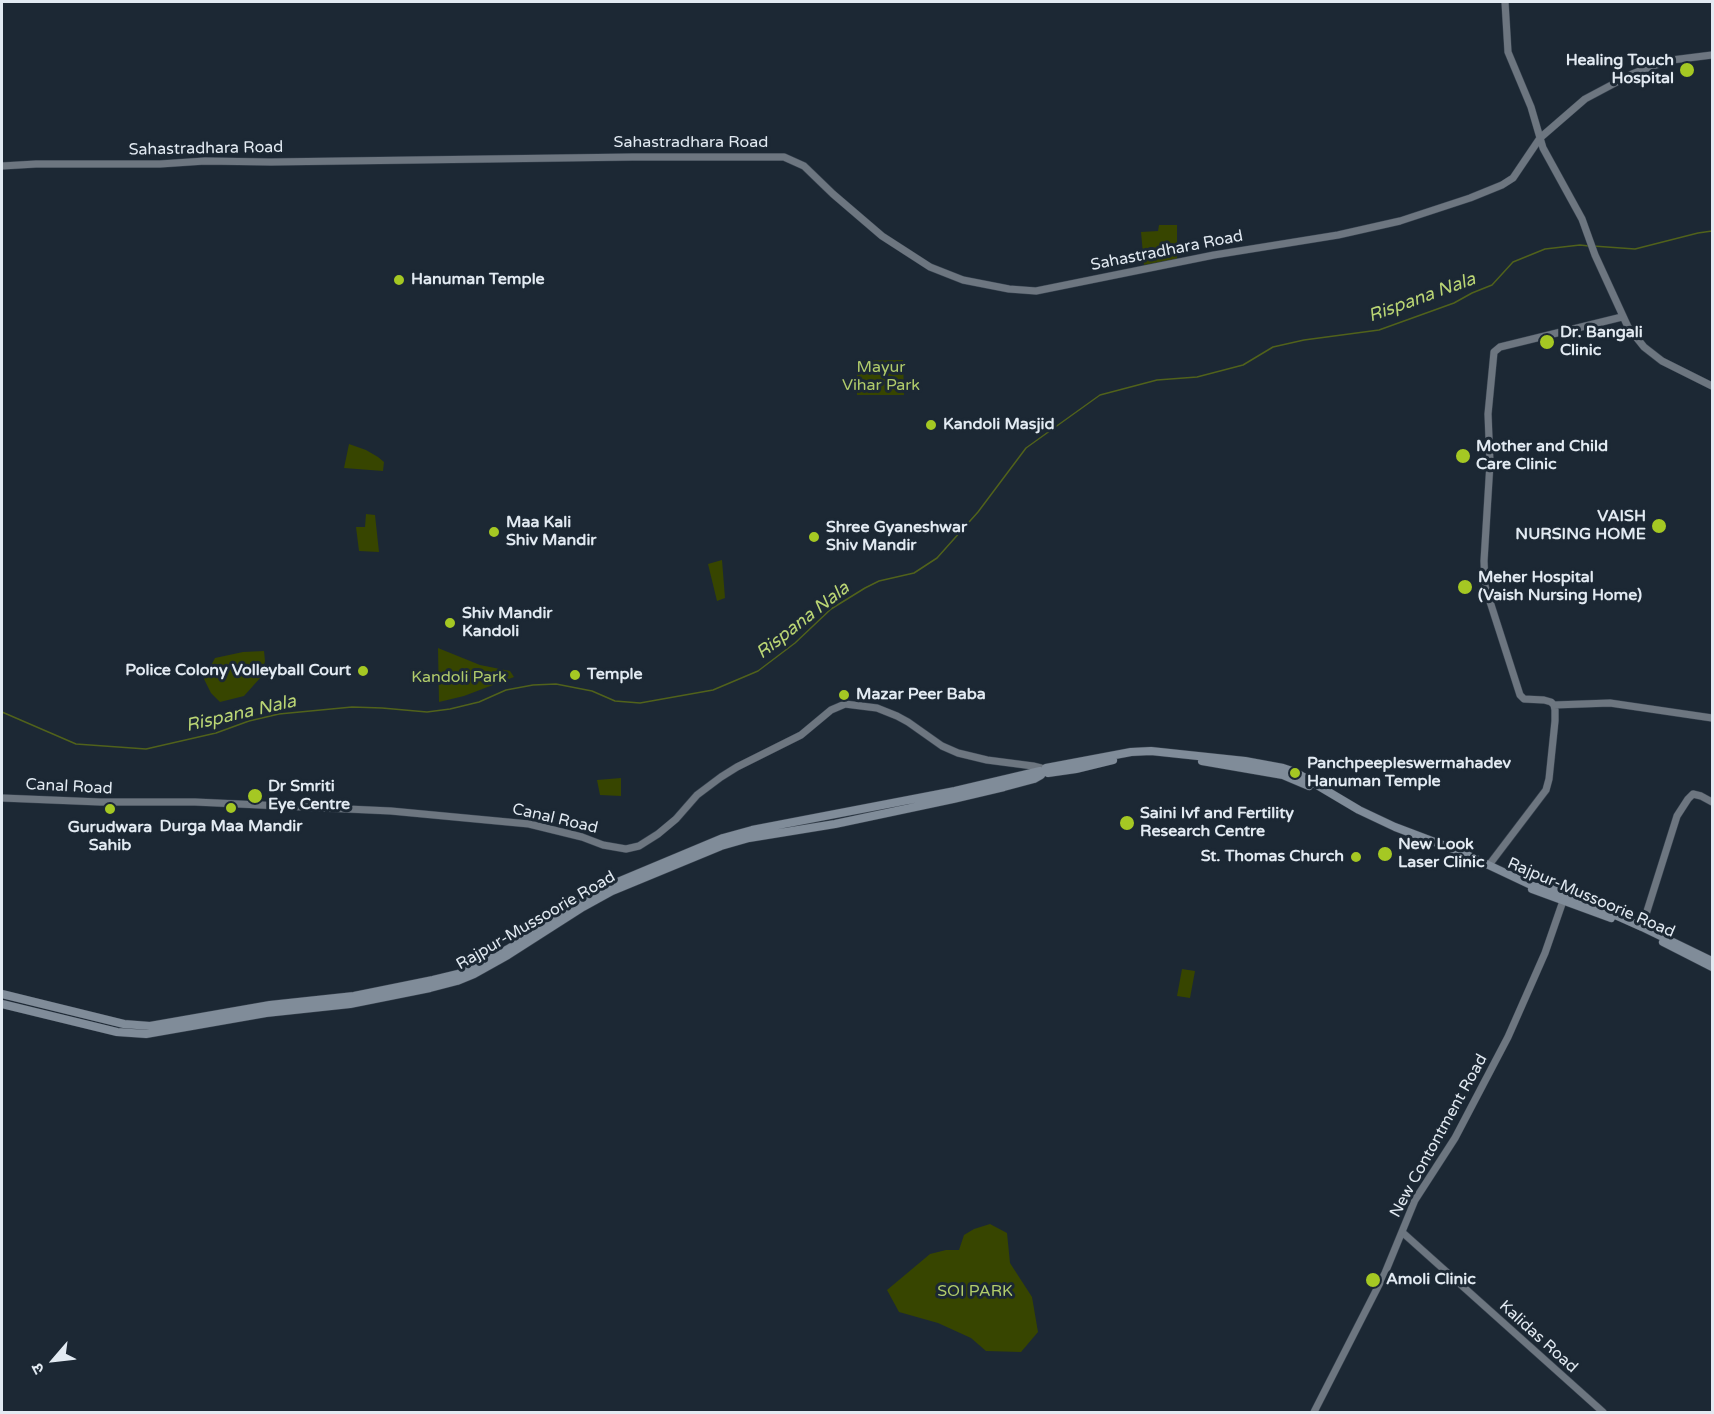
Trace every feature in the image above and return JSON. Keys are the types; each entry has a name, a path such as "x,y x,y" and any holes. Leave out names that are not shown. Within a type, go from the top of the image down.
{"main road":[{"name":"Rajpur-Mussoorie Road","path":"2,994 124,1024 150,1026 270,1005 354,996 433,980 458,974 508,949 613,884 723,838 752,830 955,791 1139,751 1184,754 1276,767 1295,772 1376,819 1461,852 1535,887 1545,887 1565,900 1636,929 1713,967"},
{"name":"Rajpur-Mussoorie Road","path":"2,1004 117,1032 146,1034 266,1013 350,1004 430,988 457,981 508,956 612,891 721,846 749,838 836,824 953,799 1034,779 1043,771 1076,769 1148,753 1282,774 1302,782 1403,835 1462,856 1524,885 1642,927 1713,960"}],"street":[{"path":"1505,2 1508,52 1531,107 1540,138 1550,163 1582,219 1622,316 1635,337 1662,362 1713,386"},
{"name":"Sahastradhara Road","path":"2,166 159,164 204,161 784,157 804,166 882,236 930,267 963,280 1009,289 1036,291 1214,255 1338,235 1400,221 1470,198 1510,181 1540,138 1585,99 1632,74 1672,60 1713,55"},
{"path":"1622,316 1495,350 1488,414 1490,463 1485,586 1520,695 1524,699 1544,700 1554,705 1563,703 1617,704 1713,718"},
{"name":"Canal Road","path":"2,798 100,802 195,802 391,811 529,824 582,837 603,845 633,848 648,842 676,819 698,795 722,777 801,735 831,710 845,704 877,708 897,716 942,746 958,753 987,760 1033,765 1043,771"},
{"path":"1489,865 1546,790 1556,722 1554,705"},
{"path":"1642,927 1677,816 1693,795 1713,802"},
{"name":"New Contontment Road","path":"1314,1413 1384,1273 1406,1219 1421,1190 1455,1138 1516,1020 1565,900"},
{"name":"Kalidas Road","path":"1402,1232 1603,1413"}],"green space":[{"path":"1159,225 1177,225 1177,259 1144,265 1141,232 1158,231"},
{"name":"Mayur Vihar Park","path":"903,360 904,395 857,395 857,361"},
{"path":"349,444 378,457 384,462 383,471 344,468"},
{"path":"366,514 375,515 379,552 359,551 356,527 365,527"},
{"path":"722,560 725,598 717,601 708,564"},
{"name":"Kandoli Park","path":"438,648 480,665 510,671 514,677 464,696 439,702"},
{"path":"264,651 265,661 261,677 244,696 220,702 211,693 204,679 215,658 243,652"},
{"path":"621,778 621,796 600,795 597,780"},
{"path":"1182,969 1195,971 1190,998 1177,996"},
{"name":"SOI PARK","path":"990,1224 1007,1233 1010,1263 1032,1297 1038,1332 1021,1352 986,1351 971,1338 938,1323 899,1312 887,1290 930,1254 959,1250 964,1235"}],"waterway":[{"name":"Rispana Nala","path":"1593,246 1635,249 1712,231"},
{"name":"Rispana Nala","path":"2,712 76,744 146,749 216,733 249,721 279,714 352,707 427,712 479,702 506,690 533,685 556,684 592,691 615,701 640,703 713,690 758,671 795,643 831,609 865,588 879,581 914,573 937,558 978,512 1026,448 1100,395 1157,380 1197,377 1243,365 1273,347 1304,340 1379,330 1454,303 1492,285 1513,262 1545,249 1589,246"}],"place":[{"name":"Healing Touch Hospital","path":"1687,70"},
{"name":"Hanuman Temple","path":"399,280"},
{"name":"Dr. Bangali Clinic","path":"1547,342"},
{"name":"Kandoli Masjid","path":"931,425"},
{"name":"Mother and Child Care Clinic","path":"1463,456"},
{"name":"VAISH NURSING HOME","path":"1659,526"},
{"name":"Maa Kali Shiv Mandir","path":"494,532"},
{"name":"Shree Gyaneshwar Shiv Mandir","path":"814,537"},
{"name":"Meher Hospital (Vaish Nursing Home)","path":"1465,587"},
{"name":"Shiv Mandir Kandoli","path":"450,623"},
{"name":"Police Colony Volleyball Court","path":"363,671"},
{"name":"Temple","path":"575,675"},
{"name":"Mazar Peer Baba","path":"844,695"},
{"name":"Panchpeepleswermahadev Hanuman Temple","path":"1295,773"},
{"name":"Dr Smriti Eye Centre","path":"255,796"},
{"name":"Durga Maa Mandir","path":"231,808"},
{"name":"Gurudwara Sahib","path":"110,809"},
{"name":"Saini Ivf and Fertility Research Centre","path":"1127,823"},
{"name":"New Look Laser Clinic","path":"1385,854"},
{"name":"St. Thomas Church","path":"1356,857"},
{"name":"Amoli Clinic","path":"1373,1280"}]}
